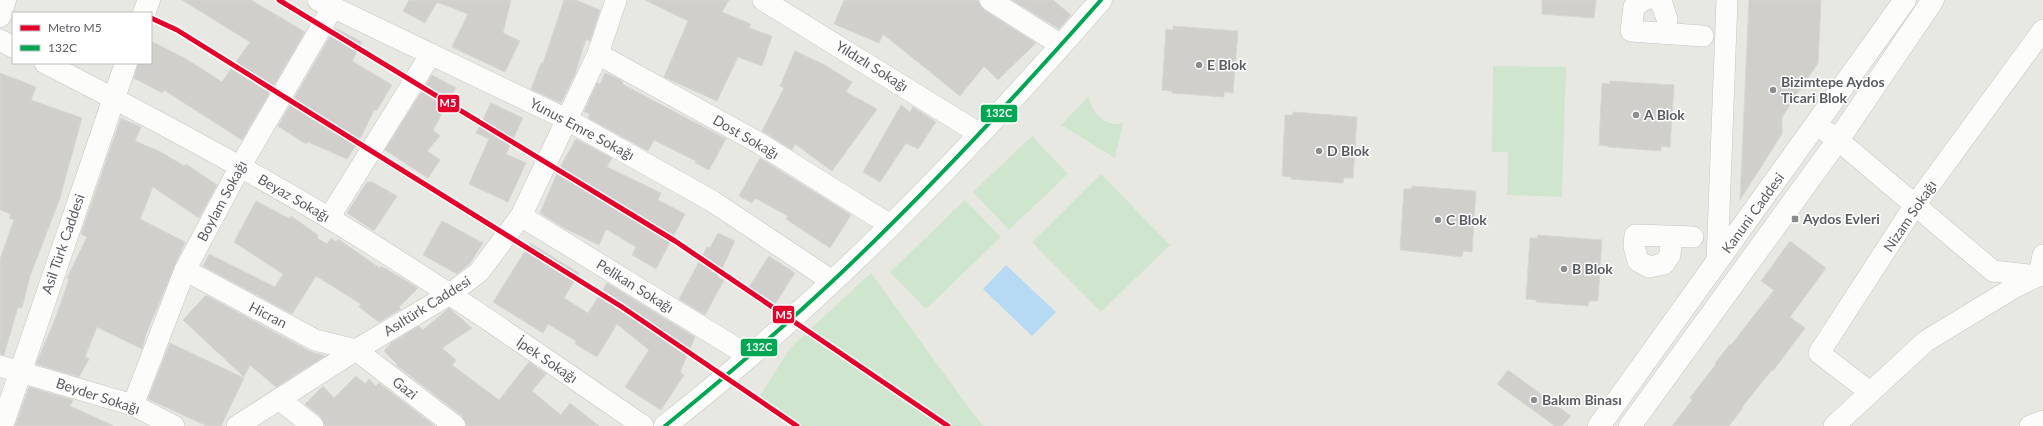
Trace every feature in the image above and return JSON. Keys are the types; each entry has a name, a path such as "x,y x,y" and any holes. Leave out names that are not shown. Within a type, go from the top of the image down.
{"street":[{"path":"0,16 5,0"},
{"path":"144,12 149,0"},
{"name":"Yıldızlı Sokağı","path":"763,0 980,134"},
{"path":"990,0 1061,45"},
{"path":"665,426 750,356 890,226 939,178 1101,0"},
{"path":"1644,0 1634,7 1631,31 1703,36"},
{"path":"1657,0 1661,1 1667,19"},
{"path":"1717,262 1727,0"},
{"name":"Kanuni Caddesi","path":"1599,426 1817,125 1905,0"},
{"name":"Kanuni Caddesi","path":"1630,426 1838,140 1933,0"},
{"name":"Asıltürk Caddesi","path":"237,426 356,350 450,294 480,272 521,216 598,54 609,2"},
{"name":"Yunus Emre Sokağı","path":"326,4 566,119 712,201 832,281"},
{"name":"Boylam Sokağı","path":"133,405 185,270 326,4"},
{"name":"Nizam Sokağı","path":"1870,392 1819,353 1915,205 2043,30"},
{"path":"0,40 12,46"},
{"path":"329,218 430,54"},
{"name":"Dost Sokağı","path":"598,54 759,143 890,226"},
{"name":"Beyaz Sokağı","path":"47,64 240,167 329,218 450,294"},
{"name":"Asil Türk Caddesi","path":"2,426 10,369 126,64"},
{"path":"1817,125 1838,140 1994,271 2041,275"},
{"name":"Pelikan Sokağı","path":"521,216 750,356"},
{"path":"1671,244 1670,255 1664,264 1649,267 1638,261 1634,246 1635,234 1693,237"},
{"path":"2041,275 2043,255"},
{"name":"Hicran","path":"185,270 315,340 356,350"},
{"path":"1834,426 1926,341 2015,287 2041,275"},
{"name":"İpek Sokağı","path":"450,294 643,426"},
{"name":"Gazi","path":"356,350 455,426"},
{"name":"Beyder Sokağı","path":"10,369 133,405 174,426"},
{"path":"279,399 313,426"},
{"path":"2030,426 2043,421"}],"green space":[{"path":"1493,66 1566,67 1562,197 1507,195 1508,152 1492,152"},
{"path":"1089,96 1090,102 1096,113 1105,121 1116,124 1123,123 1115,158 1061,125"},
{"path":"1032,136 1068,174 1009,230 973,192"},
{"path":"1101,174 1170,245 1101,312 1032,242"},
{"path":"965,200 1001,237 926,309 890,272"},
{"path":"871,273 983,426 794,426 796,422 759,397 791,347"}],"water":[{"path":"1006,265 1056,312 1032,336 983,289"}],"building":[{"path":"182,0 251,0 305,32 242,140 164,90 162,93 134,78 138,64 152,64 152,42 188,60 222,82 250,42"},
{"path":"409,0 511,0 503,33 520,41 505,72 452,47 468,14 437,2 425,23 403,11"},
{"path":"564,0 576,0 600,10 590,41 586,39 575,74 561,103 531,89 541,63 543,63"},
{"path":"645,0 729,0 722,12 751,24 749,28 772,36 762,66 738,57 717,101 664,77 688,21"},
{"path":"844,0 978,0 980,6 984,10 1036,43 998,80 984,66 960,96 883,34 879,43 834,24"},
{"path":"1012,0 1053,0 1071,15 1059,29"},
{"path":"1542,0 1596,0 1594,18 1542,14"},
{"name":"Bizimtepe Aydos Ticari Blok","path":"1749,0 1821,0 1818,63 1782,117 1782,134 1740,200"},
{"name":"E Blok","path":"1173,26 1238,31 1233,93 1224,92 1224,97 1172,93 1172,91 1162,90 1166,29 1173,30"},
{"path":"335,28 362,42 352,61 392,85 377,110 374,110 362,135 347,159 308,142 306,144 278,126"},
{"path":"795,51 823,64 852,82 846,92 877,109 832,171 795,144 792,150 762,131 784,88 780,86"},
{"path":"0,73 36,87 31,100 82,118 59,201 30,276 22,308 18,307 4,355 0,354 0,259 14,220 9,218 11,214 0,210"},
{"path":"605,73 617,78 623,82 622,84 726,139 709,170 695,163 696,161 654,140 648,151 588,118 590,114 584,112 597,83 600,84"},
{"path":"432,75 456,88 433,130 440,136 427,151 440,160 428,178 385,150"},
{"name":"A Blok","path":"1610,81 1674,85 1670,147 1661,146 1661,151 1599,145 1602,83 1610,84"},
{"path":"491,103 523,118 506,154 526,163 508,202 469,184 489,139 476,133"},
{"path":"901,105 910,112 913,107 936,122 918,149 906,143 880,182 863,172"},
{"name":"D Blok","path":"1293,112 1357,117 1353,178 1344,178 1343,183 1291,179 1291,177 1282,176 1285,115 1293,115"},
{"path":"121,118 141,127 135,141 161,152 184,166 186,164 217,185 199,218 153,187 140,219 185,242 146,334 142,349 97,327 85,357 89,359 79,377 36,364 56,317 69,279 67,278 87,237 81,234"},
{"path":"576,139 612,158 607,167 661,193 658,200 685,214 656,269 632,255 636,247 606,229 599,245 564,228 540,213 559,169"},
{"path":"760,158 851,215 830,248 786,219 788,216 755,198 752,203 739,196"},
{"path":"367,182 372,182 397,196 374,231 347,213"},
{"name":"C Blok","path":"1412,186 1476,191 1472,252 1463,251 1462,257 1400,250 1404,189 1412,189"},
{"path":"256,201 290,219 291,216 318,235 317,238 327,244 331,238 336,242 338,239 380,268 381,266 418,288 399,307 401,309 379,322 359,307 361,304 316,276 292,314 203,266 209,254 275,287 283,274 234,242"},
{"path":"442,221 483,243 470,263 457,274 423,255"},
{"path":"718,233 735,241 718,277 724,280 705,315 679,299 707,247 710,248"},
{"name":"B Blok","path":"1538,235 1602,240 1598,301 1589,301 1588,306 1536,302 1536,300 1526,299 1530,238 1538,238"},
{"path":"1790,241 1826,268 1790,317 1805,328 1773,371 1772,370 1742,407 1743,408 1729,426 1672,426 1692,400 1690,398 1716,364 1715,363 1774,290 1761,281"},
{"path":"530,243 579,273 564,298 588,313 607,283 695,337 680,372 684,375 661,410 625,387 649,350 617,324 597,357 575,344 576,341 548,324 543,333 493,302"},
{"path":"769,256 795,273 775,304 749,287"},
{"path":"206,295 309,351 325,356 276,387 250,365 244,377 183,320"},
{"path":"449,308 472,328 442,348 456,360 452,365 499,400 529,362 546,374 532,391 561,415 570,403 599,426 467,426 462,416 396,365 397,364 384,351 391,343 419,326 423,330"},
{"path":"170,343 244,378 221,426 207,426 148,399"},
{"name":"Bakım Binası","path":"1508,370 1571,416 1562,426 1555,426 1497,384"},
{"path":"356,376 365,384 369,379 376,386 379,383 435,426 325,426 321,417 305,404 323,386 334,398"},
{"path":"29,387 73,400 70,406 114,426 15,426"}],"metro line":[{"name":"M5","path":"279,0 675,241 948,426"},
{"name":"M5","path":"152,18 177,30 622,307 797,426"}],"transit line":[{"name":"132C","path":"665,426 818,295 907,209 1038,71 1101,0"}],"place":[{"name":"E Blok","path":"1199,65"},
{"name":"Bizimtepe Aydos Ticari Blok","path":"1773,90"},
{"name":"A Blok","path":"1636,115"},
{"name":"D Blok","path":"1319,151"},
{"name":"Aydos Evleri","path":"1795,219"},
{"name":"C Blok","path":"1438,220"},
{"name":"B Blok","path":"1564,269"},
{"name":"Bakım Binası","path":"1534,400"}]}
